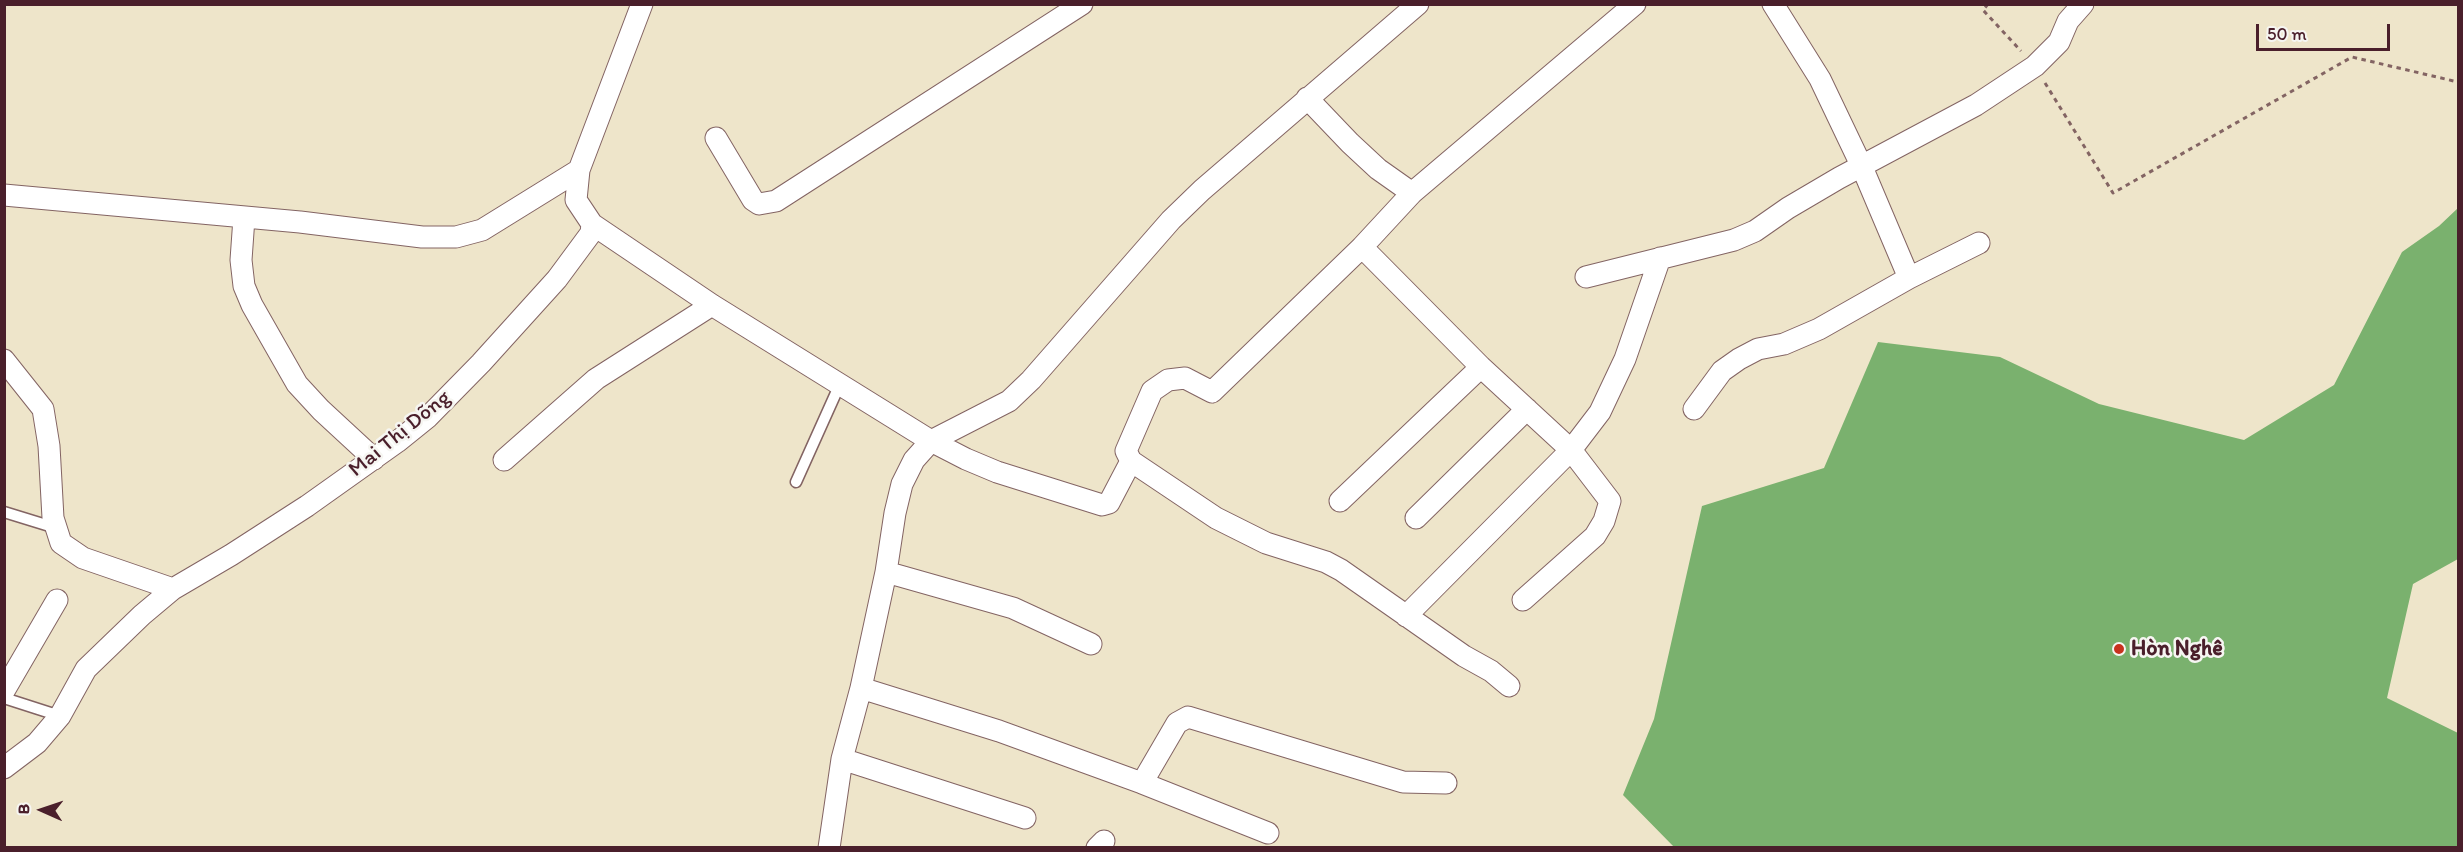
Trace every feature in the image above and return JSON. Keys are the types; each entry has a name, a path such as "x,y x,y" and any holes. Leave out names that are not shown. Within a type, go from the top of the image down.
{"street":[{"path":"642,4 596,118 579,170 576,200 592,224 711,305 931,441 997,472 1102,505 1108,502 1131,461"},
{"path":"716,138 753,200 759,204 776,201 1082,4"},
{"path":"829,848 842,759 861,688 902,484 914,460 931,441 1009,400 1031,380 1171,220 1229,164 1418,4"},
{"path":"1509,686 1491,671 1464,656 1341,570 1326,562 1266,543 1216,518 1131,461 1126,451 1152,391 1168,380 1185,378 1212,392 1362,247 1412,193 1635,4"},
{"path":"1773,4 1820,79 1862,167 1909,278"},
{"path":"1586,277 1745,236 1788,208 1976,105 2035,66 2059,42 2068,21 2084,4"},
{"path":"1307,98 1350,144 1378,169 1412,193"},
{"path":"4,195 422,237 456,237 482,230 579,170"},
{"path":"244,218 242,269 244,286 256,313 297,384 321,410 374,459"},
{"name":"Mai Thị Dõng","path":"4,768 38,743 60,716 86,669 107,645 172,589 231,555 374,459 428,417 481,363 576,255 591,233 592,224"},
{"path":"1694,409 1722,371 1739,359 1758,349 1784,344 1819,329 1909,278 1979,243"},
{"path":"1362,247 1481,367 1571,450 1610,501 1604,521 1595,536 1523,600"},
{"path":"1406,616 1571,450 1600,412 1614,385 1660,258"},
{"path":"504,460 596,379 711,305"},
{"path":"4,360 43,409 49,446 52,518 61,543 83,558 172,589"},
{"path":"1341,501 1481,367"},
{"path":"1416,518 1527,409"},
{"path":"886,572 1013,608 1090,644"},
{"path":"4,691 57,600"},
{"path":"861,688 999,731 1142,783 1268,833"},
{"path":"1142,783 1178,723 1188,717 1403,782 1446,783"},
{"path":"842,759 1025,818"}],"lane":[{"path":"796,482 840,384"},
{"path":"4,512 56,528"},
{"path":"4,698 60,716"}],"path":[{"path":"1988,4 1983,9 2035,66 2113,193 2352,57 2458,82"}],"green space":[{"path":"2458,208 2458,559 2413,584 2387,698 2458,733 2458,847 1674,847 1623,795 1654,719 1702,506 1824,468 1878,342 2000,357 2099,404 2244,440 2334,385 2402,252 2439,226"}],"place":[{"name":"Hòn Nghê","path":"2119,649"}]}
